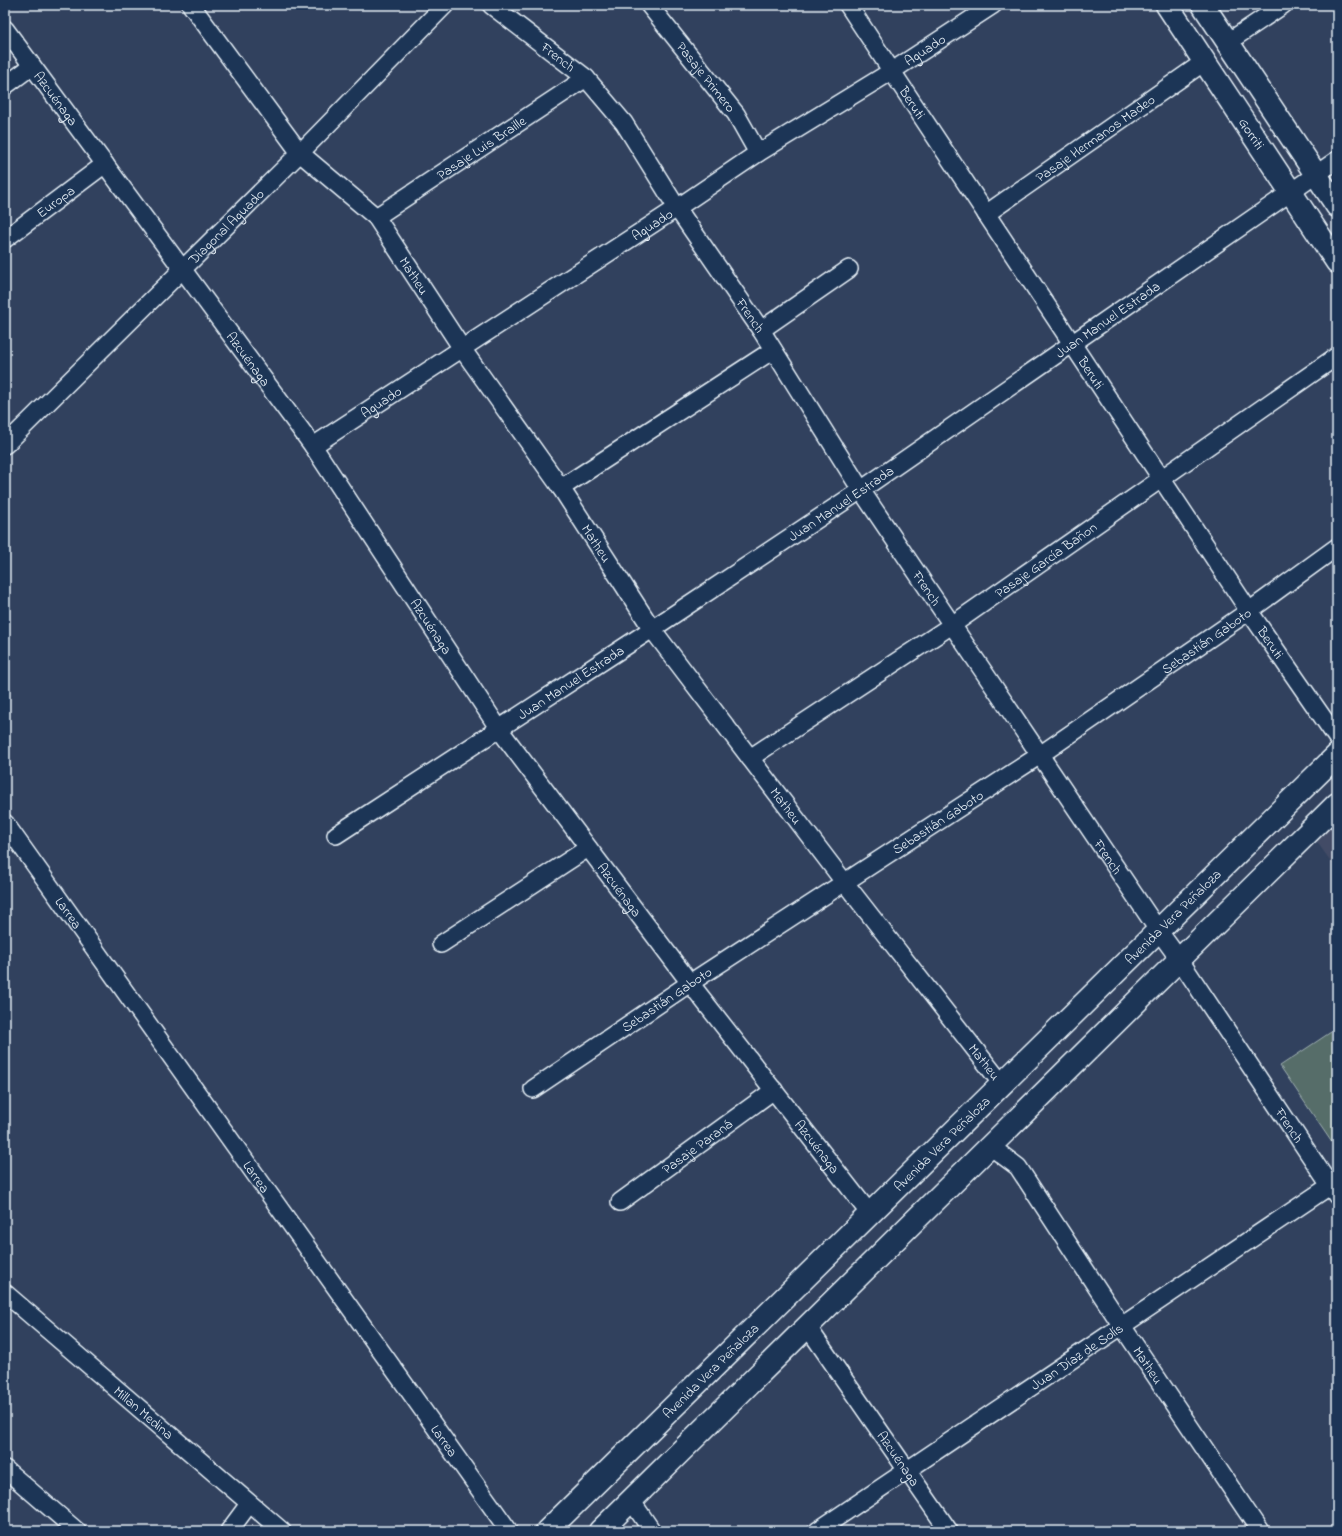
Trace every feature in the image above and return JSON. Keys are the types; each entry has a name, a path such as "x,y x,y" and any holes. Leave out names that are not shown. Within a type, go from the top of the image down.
{"main road":[{"name":"Gorriti","path":"1167,5 1337,262"},
{"path":"1203,5 1337,206"},
{"name":"Avenida Vera Peñaloza","path":"547,1531 1337,755"},
{"path":"600,1531 1337,804"}],"street":[{"name":"Matheu","path":"191,5 300,153 376,217 463,350 561,488 652,629 845,883 1002,1084"},
{"name":"Diagonal Aguado","path":"5,445 300,153 444,5"},
{"name":"French","path":"491,5 586,78 624,123 678,208 761,330 862,490 1158,930 1335,1188"},
{"name":"Pasaje Primero","path":"649,5 736,114 758,153"},
{"name":"Beruti","path":"848,5 1249,611 1337,738"},
{"name":"Aguado","path":"314,446 463,350 678,208 758,153 892,71 993,5"},
{"path":"1228,42 1283,5"},
{"name":"Azcuénaga","path":"5,29 314,446 499,729 690,983 870,1214"},
{"name":"Pasaje Hermanos Madeo","path":"986,214 1204,62"},
{"path":"5,86 32,66"},
{"name":"Pasaje Luis Braille","path":"376,217 586,78"},
{"name":"Juan Manuel Estrada","path":"336,835 862,490 1337,160"},
{"name":"Europa","path":"5,239 105,164"},
{"path":"761,330 849,269"},
{"path":"561,488 773,350"},
{"name":"Pasaje García Bañon","path":"750,758 952,624 1337,356"},
{"name":"Sebastián Gaboto","path":"533,1089 690,983 1040,755 1249,611 1337,547"},
{"name":"Larrea","path":"5,823 509,1531"},
{"path":"441,944 588,848"},
{"name":"Pasaje Paraná","path":"620,1202 774,1090"},
{"name":"Matheu","path":"990,1146 1018,1167 1122,1326 1260,1531"},
{"name":"Juan Díaz de Solís","path":"817,1531 1122,1326 1335,1188"},
{"name":"Millan Medina","path":"5,1293 282,1531"},
{"name":"Azcuénaga","path":"807,1326 949,1531"},
{"path":"5,1469 77,1531"},
{"path":"631,1500 652,1531"},
{"path":"229,1531 250,1504"}],"shaded area":[{"path":"1337,804 1337,870 1309,831"}],"green space":[{"path":"1334,1030 1337,1035 1337,1150 1280,1066"}]}
